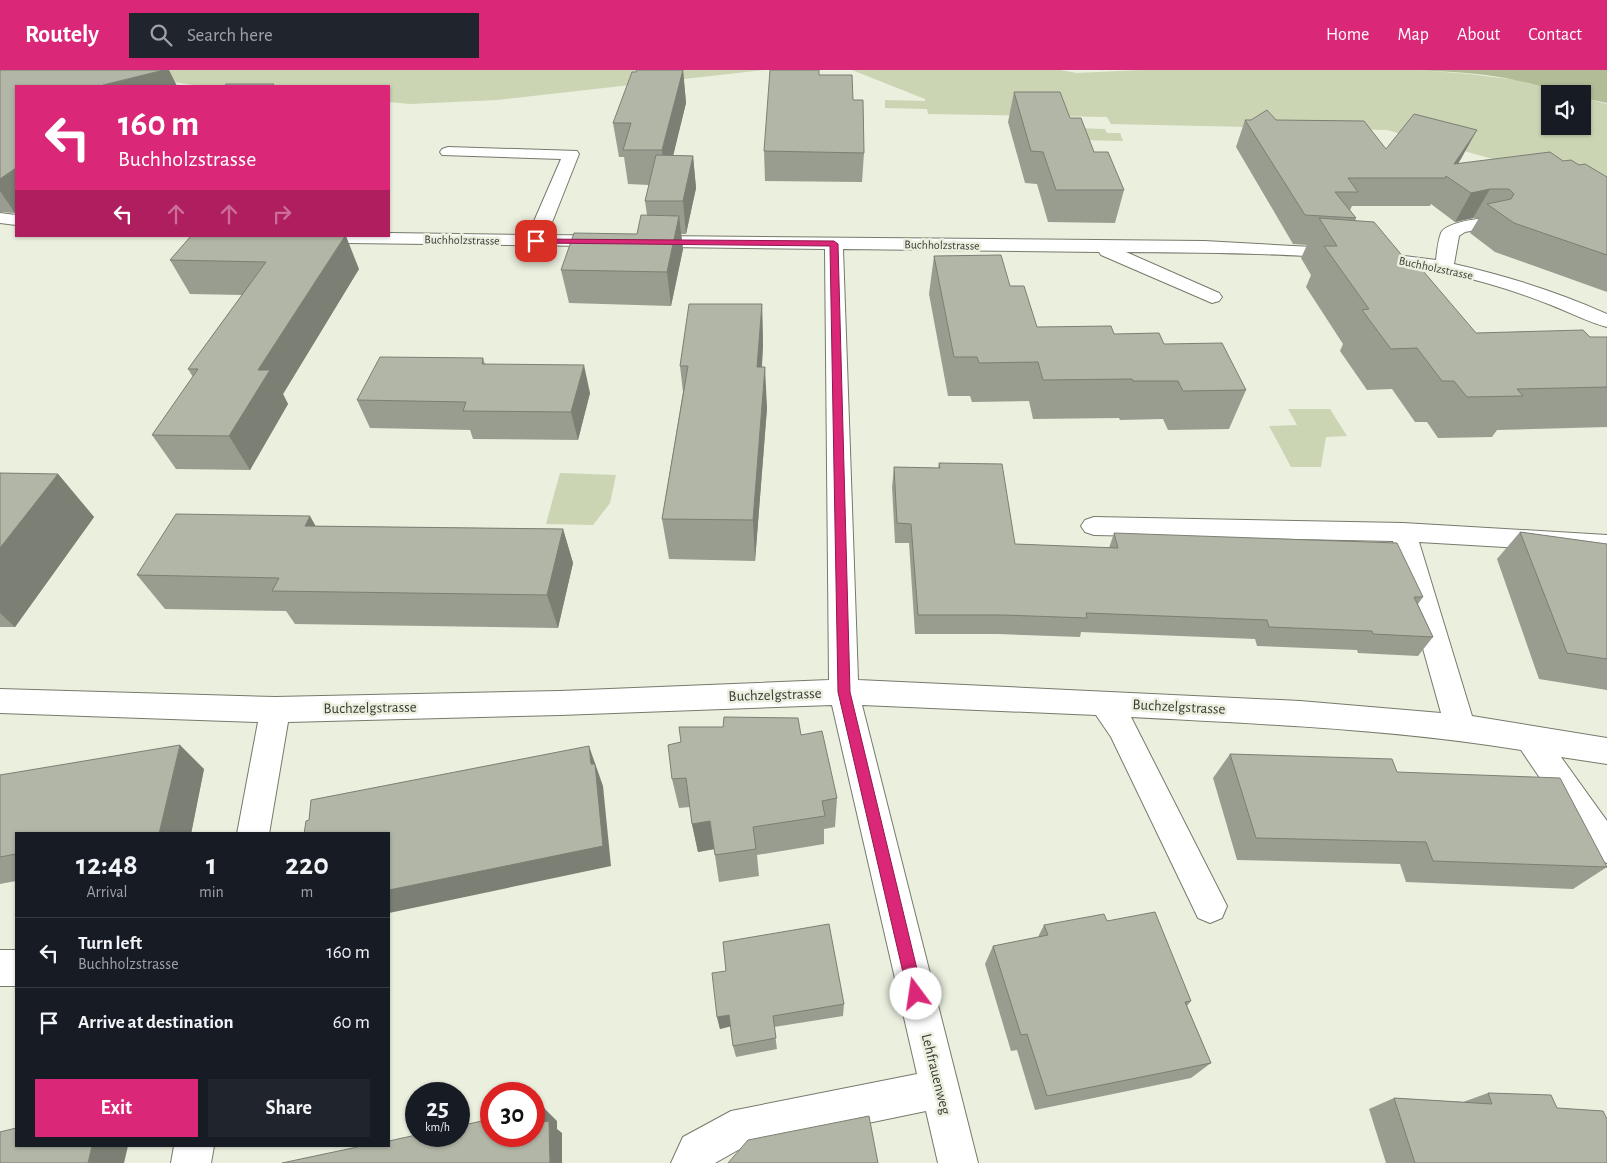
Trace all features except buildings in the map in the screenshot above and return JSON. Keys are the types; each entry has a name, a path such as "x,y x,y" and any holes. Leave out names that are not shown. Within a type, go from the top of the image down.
{"street":[{"path":"448,152 571,154 536,241"},
{"path":"0,218 15,220"},
{"path":"1444,268 1450,233 1460,228 1486,223"},
{"name":"Buchholzstrasse","path":"321,237 536,241 1098,246 1299,251 1399,259 1444,268 1504,284 1584,310 1607,321"},
{"name":"Lehfrauenweg","path":"834,244 844,692 958,1163"},
{"path":"1098,246 1212,297"},
{"path":"1094,526 1403,532 1607,544"},
{"path":"1403,532 1460,727"},
{"name":"Buchzelgstrasse","path":"0,701 275,710 560,703 844,692 1104,703 1300,714 1460,727 1607,750"},
{"path":"1104,703 1122,728 1210,906"},
{"path":"253,832 275,710"},
{"path":"1530,738 1607,848"},
{"path":"0,968 15,968"},
{"path":"691,1163 697,1151 731,1130 939,1089"},
{"path":"191,1163 194,1147"}],"green space":[{"path":"102,70 765,70 497,100 410,104 390,102 390,85 193,85"},
{"path":"852,70 1060,70 1077,73 1140,70 1419,70 1517,80 1541,87 1541,135 1591,135 1591,100 1607,104 1607,190 1387,130 1111,124 1107,117 928,114 927,109 885,108 885,100 925,101 925,99"},
{"path":"1419,70 1607,70 1607,103 1591,100 1591,85 1541,85 1541,87 1507,78 1469,73"},
{"path":"1077,128 1105,129 1107,133 1120,133 1123,141 1082,140"},
{"path":"1288,409 1330,409 1347,436 1326,437 1321,467 1291,467 1269,426 1297,425"},
{"path":"560,473 616,475 610,503 593,525 546,524"}],"route":[{"path":"536,241 834,244 844,692 916,994"}]}
